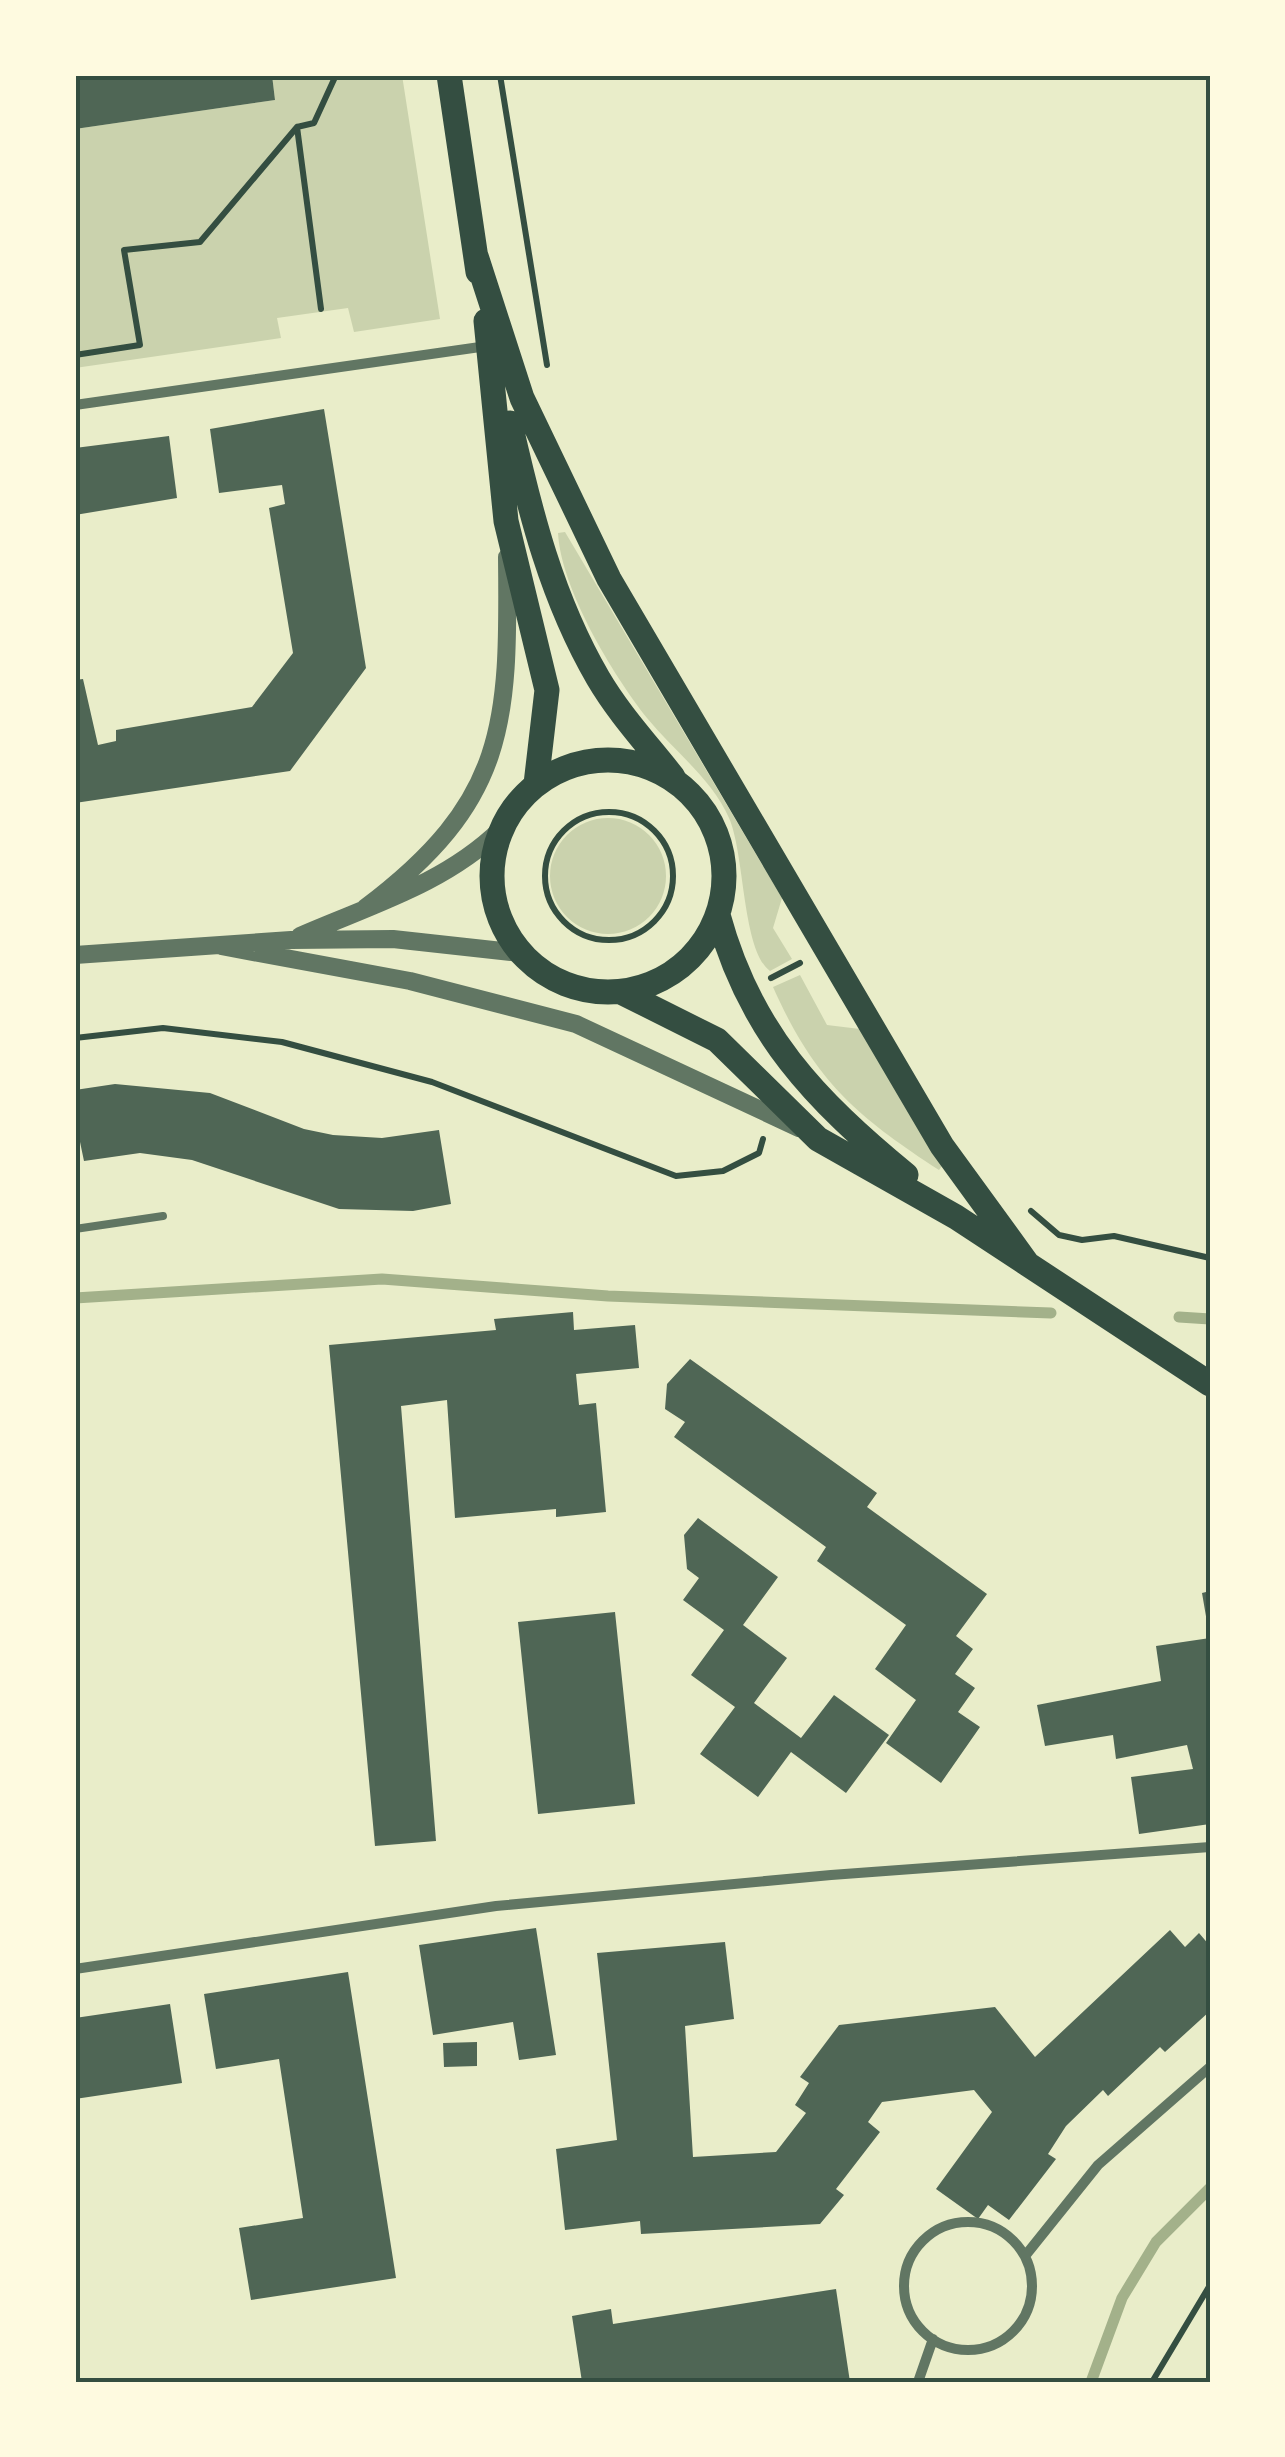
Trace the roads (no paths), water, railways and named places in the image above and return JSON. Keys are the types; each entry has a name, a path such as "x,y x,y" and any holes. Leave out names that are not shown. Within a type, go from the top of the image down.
{"main road":[{"path":"448,75 485,313 506,522 547,690 536,784"},
{"path":"476,256 522,398 552,469 609,579 942,1146 1027,1263"},
{"path":"485,313 532,520 550,574 600,680 680,784 715,830 723,858 724,886 718,915 707,938 681,967 648,986 623,992 566,986 541,973 520,953 498,916 492,894 494,850 500,830 515,805 536,784 570,766 608,760 646,766 680,784"},
{"path":"718,915 744,992 774,1046 838,1119 956,1217"},
{"path":"623,992 717,1040 818,1139 956,1217 1210,1384"}],"street":[{"path":"75,405 488,346"},
{"path":"365,908 411,873 437,846 472,801 493,757 507,665 506,522"},
{"path":"291,940 437,879 472,858 500,830"},
{"path":"75,955 291,940 393,939 520,953"},
{"path":"222,946 410,982 576,1024 749,1101 818,1139"},
{"path":"75,1969 552,1900 1210,1847"},
{"path":"1025,2256 1098,2165 1210,2067"},
{"path":"974,2222 994,2227 1025,2256 1032,2276 1032,2298 1025,2317 1011,2334 973,2350 933,2339 912,2315 904,2285 908,2264 926,2238 953,2224 974,2222"},
{"path":"918,2382 933,2339"}],"lane":[{"path":"75,1229 163,1216"}],"waterway":[{"path":"75,1298 382,1279 608,1296 1051,1313"},
{"path":"1179,1317 1210,1319"},
{"path":"1091,2382 1122,2298 1156,2242 1210,2188"}]}
